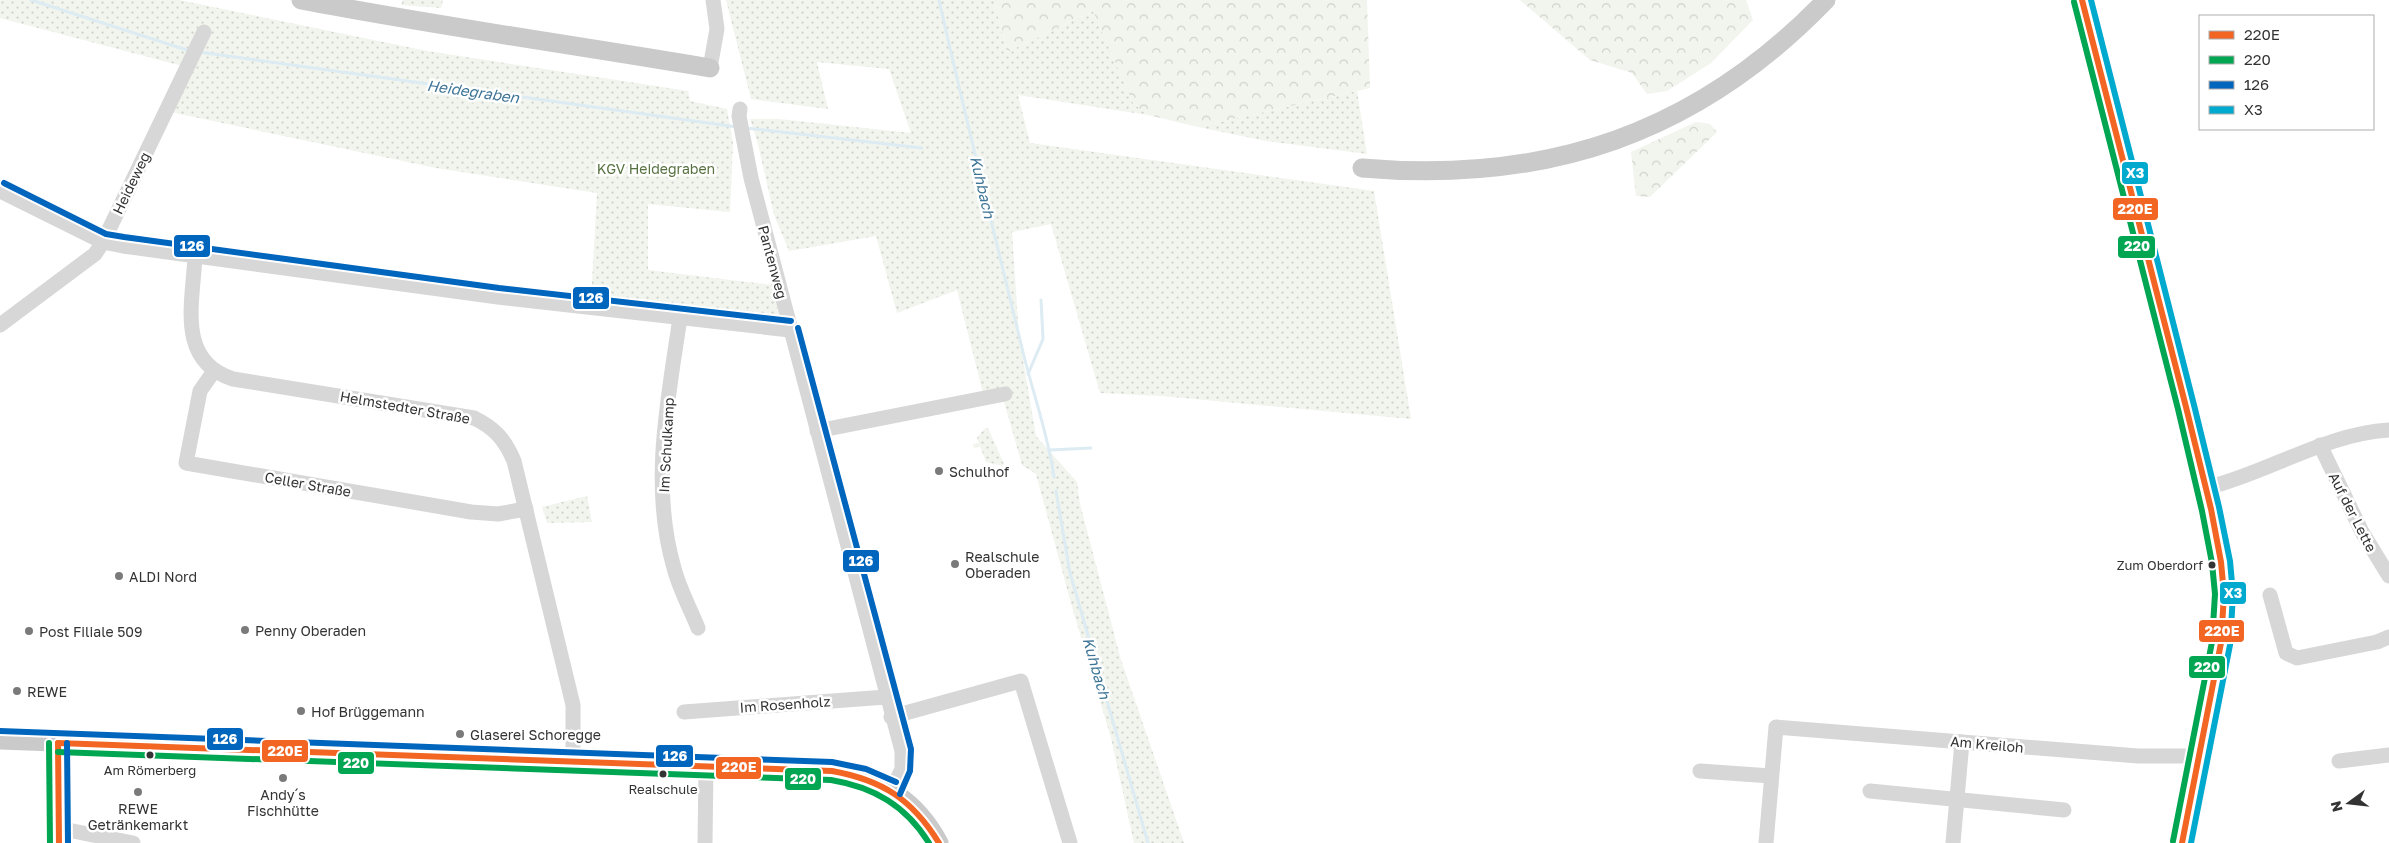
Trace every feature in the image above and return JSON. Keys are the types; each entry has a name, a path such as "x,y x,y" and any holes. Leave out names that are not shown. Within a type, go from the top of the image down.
{"main road":[{"path":"301,0 408,20 710,68"},
{"path":"1362,168 1434,172 1498,169 1562,156 1625,137 1678,114 1723,88 1790,36 1826,0"},
{"path":"2082,0 2206,488 2221,562 2224,614 2221,643 2182,843"},
{"path":"0,740 847,773 864,777 892,790 915,809 938,843"}],"street":[{"path":"710,68 717,29 713,0"},
{"name":"Heideweg","path":"0,325 95,254 103,242 204,32"},
{"name":"Pantenweg","path":"740,114 751,178 903,759 902,769 892,790"},
{"path":"0,192 103,242 498,297 790,330"},
{"name":"Helmstedter Straße","path":"195,256 192,334 197,352 214,371 233,379 474,418 486,423 503,439 514,461 573,705 573,761"},
{"name":"Im Schulkamp","path":"680,318 668,394 663,461 663,493 674,568 698,628"},
{"name":"Celler Straße","path":"214,371 200,391 186,463 453,509 498,514 526,509"},
{"path":"816,432 1006,394"},
{"path":"2206,488 2233,481 2320,445 2369,432 2389,430"},
{"name":"Auf der Lette","path":"2320,445 2362,532 2389,576"},
{"path":"2270,596 2286,653 2297,658 2368,644 2389,637"},
{"path":"891,717 1021,681 1070,843"},
{"name":"Im Rosenholz","path":"684,712 886,697"},
{"name":"Am Kreiloh","path":"1771,776 1776,727 2138,756 2198,756"},
{"path":"1953,843 1962,742"},
{"path":"58,743 58,843"},
{"path":"2339,761 2389,755"},
{"path":"705,843 706,767"},
{"path":"1700,771 1771,776 1766,843"},
{"path":"1870,791 2064,810"},
{"path":"58,828 133,843"}],"green space":[{"name":"KGV Heidegraben","path":"0,0 179,0 427,51 688,91 690,101 727,109 733,143 730,212 648,204 648,270 772,285 781,325 591,301 597,193 436,168 170,112 190,68 0,18"},
{"path":"403,0 443,0 441,8 401,5"},
{"path":"726,0 994,0 1007,52 1093,11 1133,103 1148,115 1018,95 1030,143 1374,191 1411,419 1162,396 1100,393 1051,224 1012,232 1019,336 1036,436 1077,482 1080,504 1121,660 1184,843 1134,843 1111,738 1072,607 1036,474 1022,465 1003,398 985,401 957,290 897,313 876,236 789,251 774,215 758,144 750,119 779,119 911,133 889,69 817,62 828,109 751,99"},
{"path":"994,0 1367,0 1370,88 1198,127 1148,115 1133,103 1093,11 1007,52"},
{"path":"1520,0 1746,0 1753,20 1711,63 1667,91 1647,94 1632,73 1590,60"},
{"path":"1357,91 1367,154 1266,141 1198,127"},
{"path":"1696,122 1710,124 1717,132 1650,197 1636,196 1631,152"},
{"path":"988,428 1004,464 1002,466 986,462 980,446 974,448 973,444 979,443 977,438 984,429"},
{"path":"587,496 592,522 547,523 542,507"}],"waterway":[{"name":"Heidegraben","path":"31,0 190,51"},
{"name":"Kuhbach","path":"939,0 1022,348 1048,444 1054,477"},
{"name":"Heidegraben","path":"199,52 737,127"},
{"name":"Heidegraben","path":"746,128 922,148"},
{"name":"Kuhbach","path":"1028,374 1043,339 1041,300"},
{"name":"Kuhbach","path":"1050,450 1091,448"},
{"name":"Kuhbach","path":"1056,491 1070,573 1148,843"}],"transit line":[{"name":"220E","path":"2082,0 2186,407 2211,509 2221,562 2224,594 2221,643 2182,843"},
{"name":"X3","path":"2091,0 2194,405 2230,561 2233,594 2230,645 2191,843"},
{"name":"220","path":"2074,2 2178,409 2212,563 2215,594 2212,642 2173,841"},
{"name":"126","path":"4,183 106,234 499,288 791,321"},
{"name":"126","path":"798,328 911,749 910,771 900,794"},
{"name":"126","path":"0,731 832,762 866,769 896,782"},
{"name":"220","path":"49,743 50,843"},
{"name":"220E","path":"58,743 832,771 866,780 894,794 918,814 939,843"},
{"name":"220E","path":"58,743 59,843"},
{"name":"126","path":"67,743 68,843"},
{"name":"220","path":"58,752 831,780 847,783 888,800 910,819 929,843"}],"place":[{"name":"Schulhof","path":"939,471"},
{"name":"Realschule Oberaden","path":"955,564"},
{"name":"Zum Oberdorf","path":"2212,565"},
{"name":"ALDI Nord","path":"119,576"},
{"name":"Penny Oberaden","path":"245,630"},
{"name":"Post Filiale 509","path":"29,631"},
{"name":"REWE","path":"17,691"},
{"name":"Hof Brüggemann","path":"301,711"},
{"name":"Glaserei Schoregge","path":"460,734"},
{"name":"Am Römerberg","path":"150,755"},
{"name":"Realschule","path":"663,774"},
{"name":"Andy´s Fischhütte","path":"283,778"},
{"name":"REWE Getränkemarkt","path":"138,792"}]}
